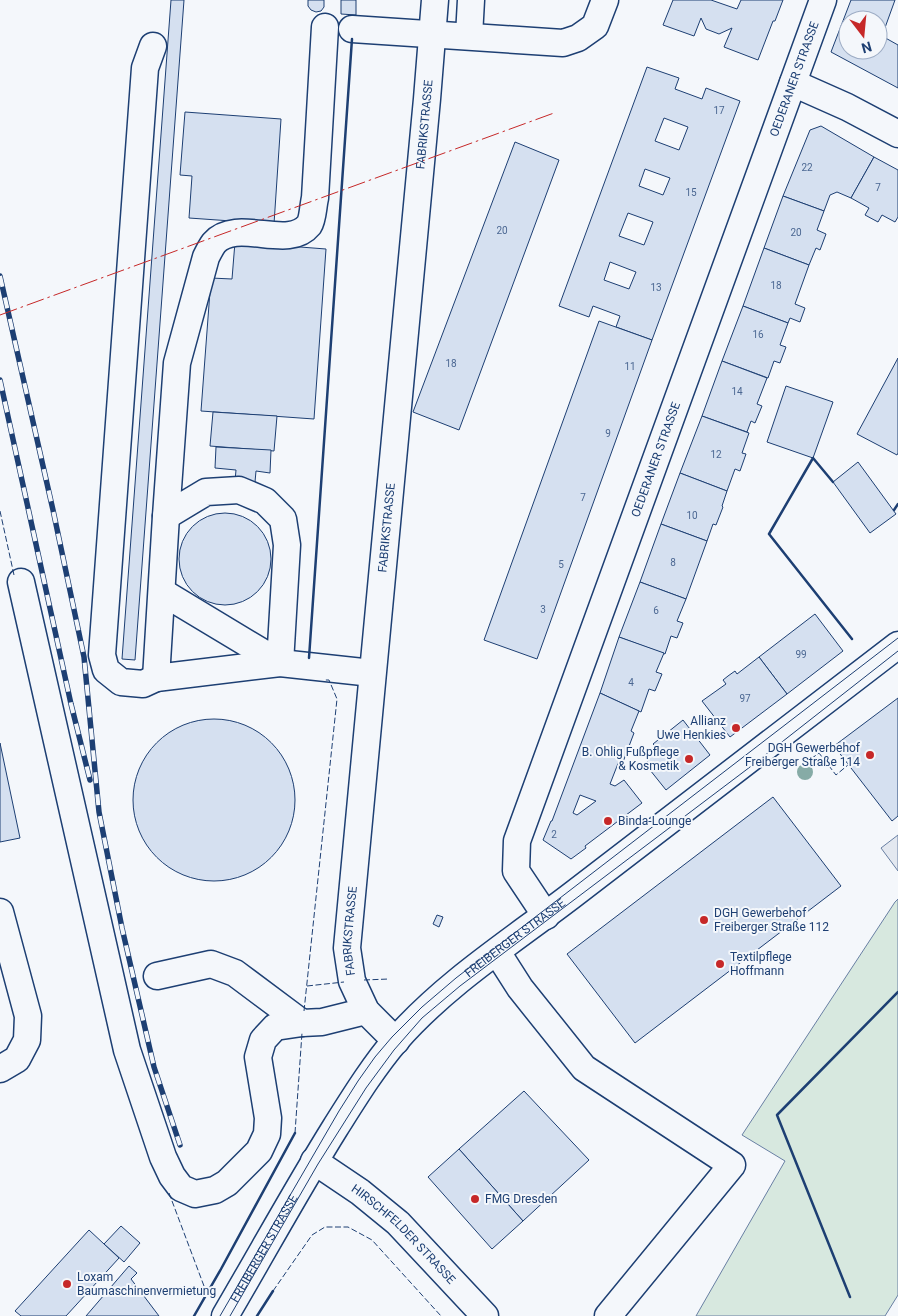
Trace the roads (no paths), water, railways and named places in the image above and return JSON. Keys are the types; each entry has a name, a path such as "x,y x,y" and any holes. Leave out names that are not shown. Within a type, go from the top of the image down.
{"street":[{"name":"FABRIKSTRASSE","path":"396,1041 366,1011 352,981 348,948 435,0"},
{"path":"468,36 471,0"},
{"path":"352,29 564,43 578,38 595,26 605,0"},
{"name":"OEDERANER STRASSE","path":"546,916 516,871 517,841 823,0"},
{"path":"156,678 177,363 206,257 214,243 228,234 240,232 290,236 310,223 315,198 325,28"},
{"path":"153,46 145,68 102,655 106,670 121,682 143,684 156,678 280,662 372,674"},
{"path":"792,83 847,107 898,134"},
{"path":"166,516 206,492 239,490 265,501 283,519 287,544 280,662"},
{"path":"21,582 127,1050 163,1157 172,1176 181,1188 195,1194 215,1190 227,1183 259,1151 267,1134 268,1118 258,1057 263,1040 275,1028 302,1023 322,1022 366,1011"},
{"path":"162,592 280,662"},
{"name":"FREIBERGER STRASSE","path":"225,1316 314,1161 359,1090 396,1041 438,999 466,975 546,916 898,645"},
{"path":"0,912 28,1016 27,1040 17,1060 0,1070"},
{"path":"497,952 520,988 584,1068 732,1165 608,1316"},
{"path":"157,976 211,964 234,973 302,1023"},
{"name":"HIRSCHFELDER STRASSE","path":"314,1161 360,1192 398,1223 485,1316"}],"tram line":[{"path":"220,1316 339,1111 375,1057 392,1037 422,1007 456,978 898,638"},
{"path":"230,1316 318,1164 366,1088 394,1050 422,1018 460,986 750,767 898,651"}],"railway":[{"path":"0,276 84,657 99,812 122,928 154,1067 180,1145"},
{"path":"0,380 71,704 90,780"}],"place":[{"name":"Allianz Uwe Henkies","path":"736,728"},
{"name":"DGH Gewerbehof Freiberger Straße 114","path":"870,755"},
{"name":"B. Ohlig Fußpflege & Kosmetik","path":"689,759"},
{"name":"Binda-Lounge","path":"608,821"},
{"name":"DGH Gewerbehof Freiberger Straße 112","path":"704,920"},
{"name":"Textilpflege Hoffmann","path":"720,964"},
{"name":"FMG Dresden","path":"475,1199"},
{"name":"Loxam Baumaschinenvermietung","path":"67,1284"}]}
